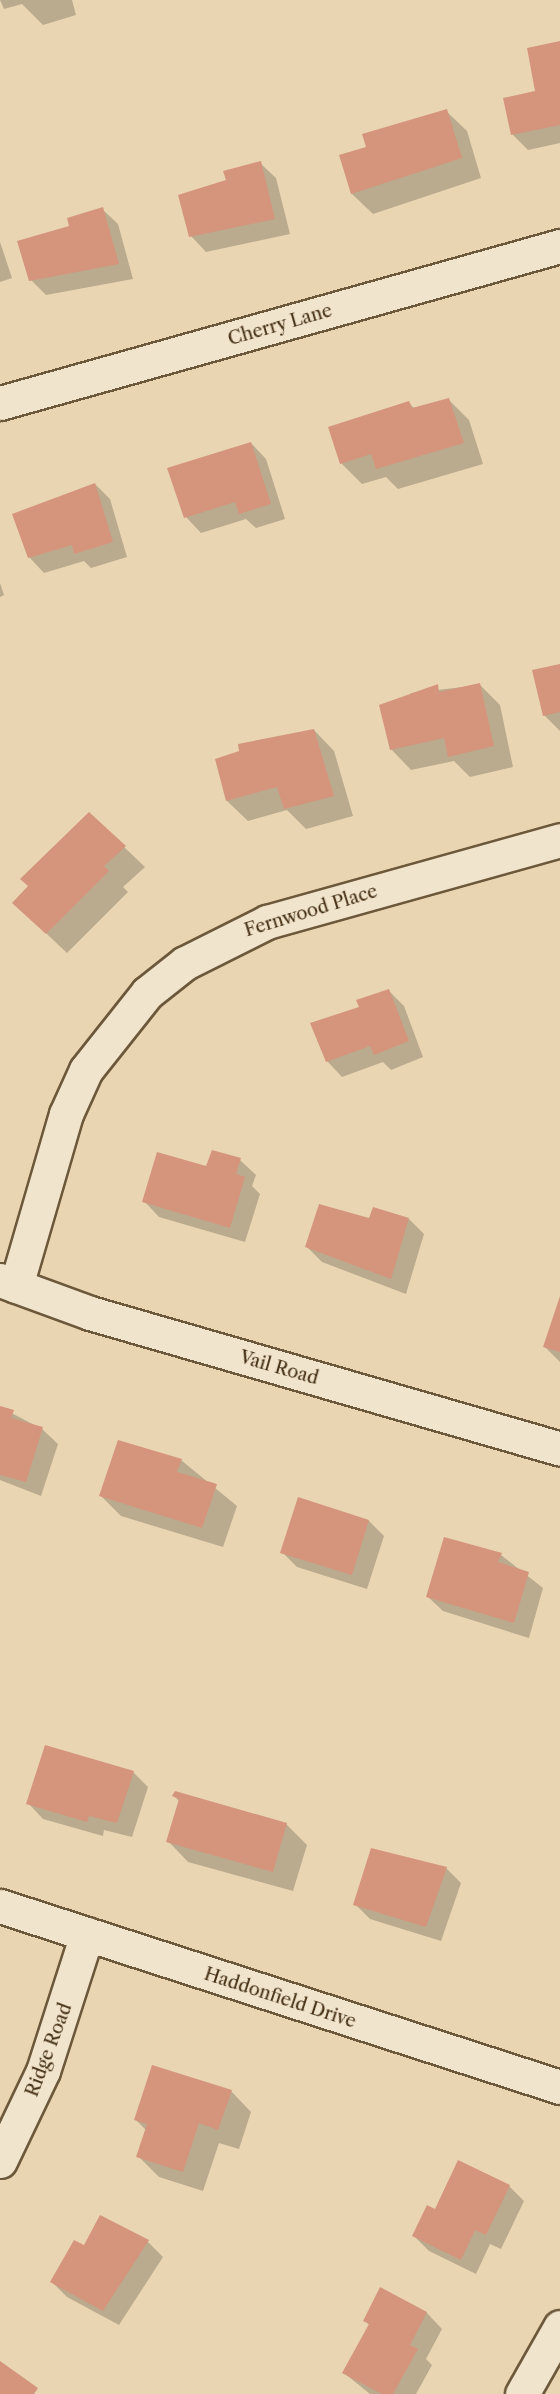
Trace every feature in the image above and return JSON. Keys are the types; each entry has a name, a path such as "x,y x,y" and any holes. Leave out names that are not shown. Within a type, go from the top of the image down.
{"street":[{"name":"Cherry Lane","path":"0,403 560,246"},
{"name":"Fernwood Place","path":"8,1283 70,1105 114,1029 154,987 227,938 267,922 560,840"},
{"name":"Vail Road","path":"8,1283 560,1449"},
{"name":"Haddonfield Drive","path":"0,1906 560,2087"},
{"name":"Ridge Road","path":"0,2161 43,2071 87,1934"},
{"path":"522,2394 560,2327"}],"building":[{"path":"560,41 560,125 511,135 503,98 535,91 527,48"},
{"path":"447,109 462,158 351,194 339,155 366,147 362,134"},
{"path":"261,161 275,219 189,237 178,195 226,180 223,171"},
{"path":"103,207 119,264 29,281 17,241 69,226 67,218"},
{"path":"449,398 464,443 376,469 371,454 340,464 328,427 409,401 412,408"},
{"path":"251,442 271,504 239,514 235,502 184,518 167,468"},
{"path":"95,483 113,542 74,554 72,545 28,558 12,514"},
{"path":"560,664 560,712 543,716 532,670"},
{"path":"480,683 494,746 448,757 444,738 390,750 379,705 438,684 439,692"},
{"path":"314,729 334,796 284,809 277,787 226,801 215,759 239,751 238,744"},
{"path":"89,812 126,846 104,866 109,871 46,934 12,903 28,886 20,879"},
{"path":"389,989 409,1041 374,1055 370,1046 326,1062 310,1023 359,1007 356,1000"},
{"path":"212,1150 241,1158 236,1174 245,1177 230,1228 142,1202 157,1152 206,1166"},
{"path":"319,1204 369,1218 373,1207 409,1218 391,1279 305,1247"},
{"path":"560,1296 560,1352 543,1347"},
{"path":"0,1406 14,1410 11,1418 43,1427 26,1482 0,1475"},
{"path":"118,1440 182,1459 177,1472 217,1484 202,1528 99,1496"},
{"path":"298,1497 369,1520 352,1575 280,1553"},
{"path":"444,1537 502,1553 498,1562 529,1572 514,1623 426,1597"},
{"path":"45,1745 134,1771 117,1823 89,1816 87,1822 26,1804"},
{"path":"175,1791 287,1823 273,1872 166,1842 179,1799 172,1796"},
{"path":"371,1848 447,1867 426,1927 353,1905"},
{"path":"152,2065 232,2090 218,2130 199,2123 183,2172 136,2157 147,2124 134,2120"},
{"path":"458,2160 510,2185 486,2235 475,2230 461,2260 412,2236 427,2205 435,2209"},
{"path":"100,2215 149,2240 103,2311 50,2282 74,2240 84,2245"},
{"path":"380,2287 427,2312 410,2345 418,2349 393,2394 382,2394 342,2373 369,2324 363,2321"},
{"path":"0,2361 38,2388 34,2394 0,2394"}]}
